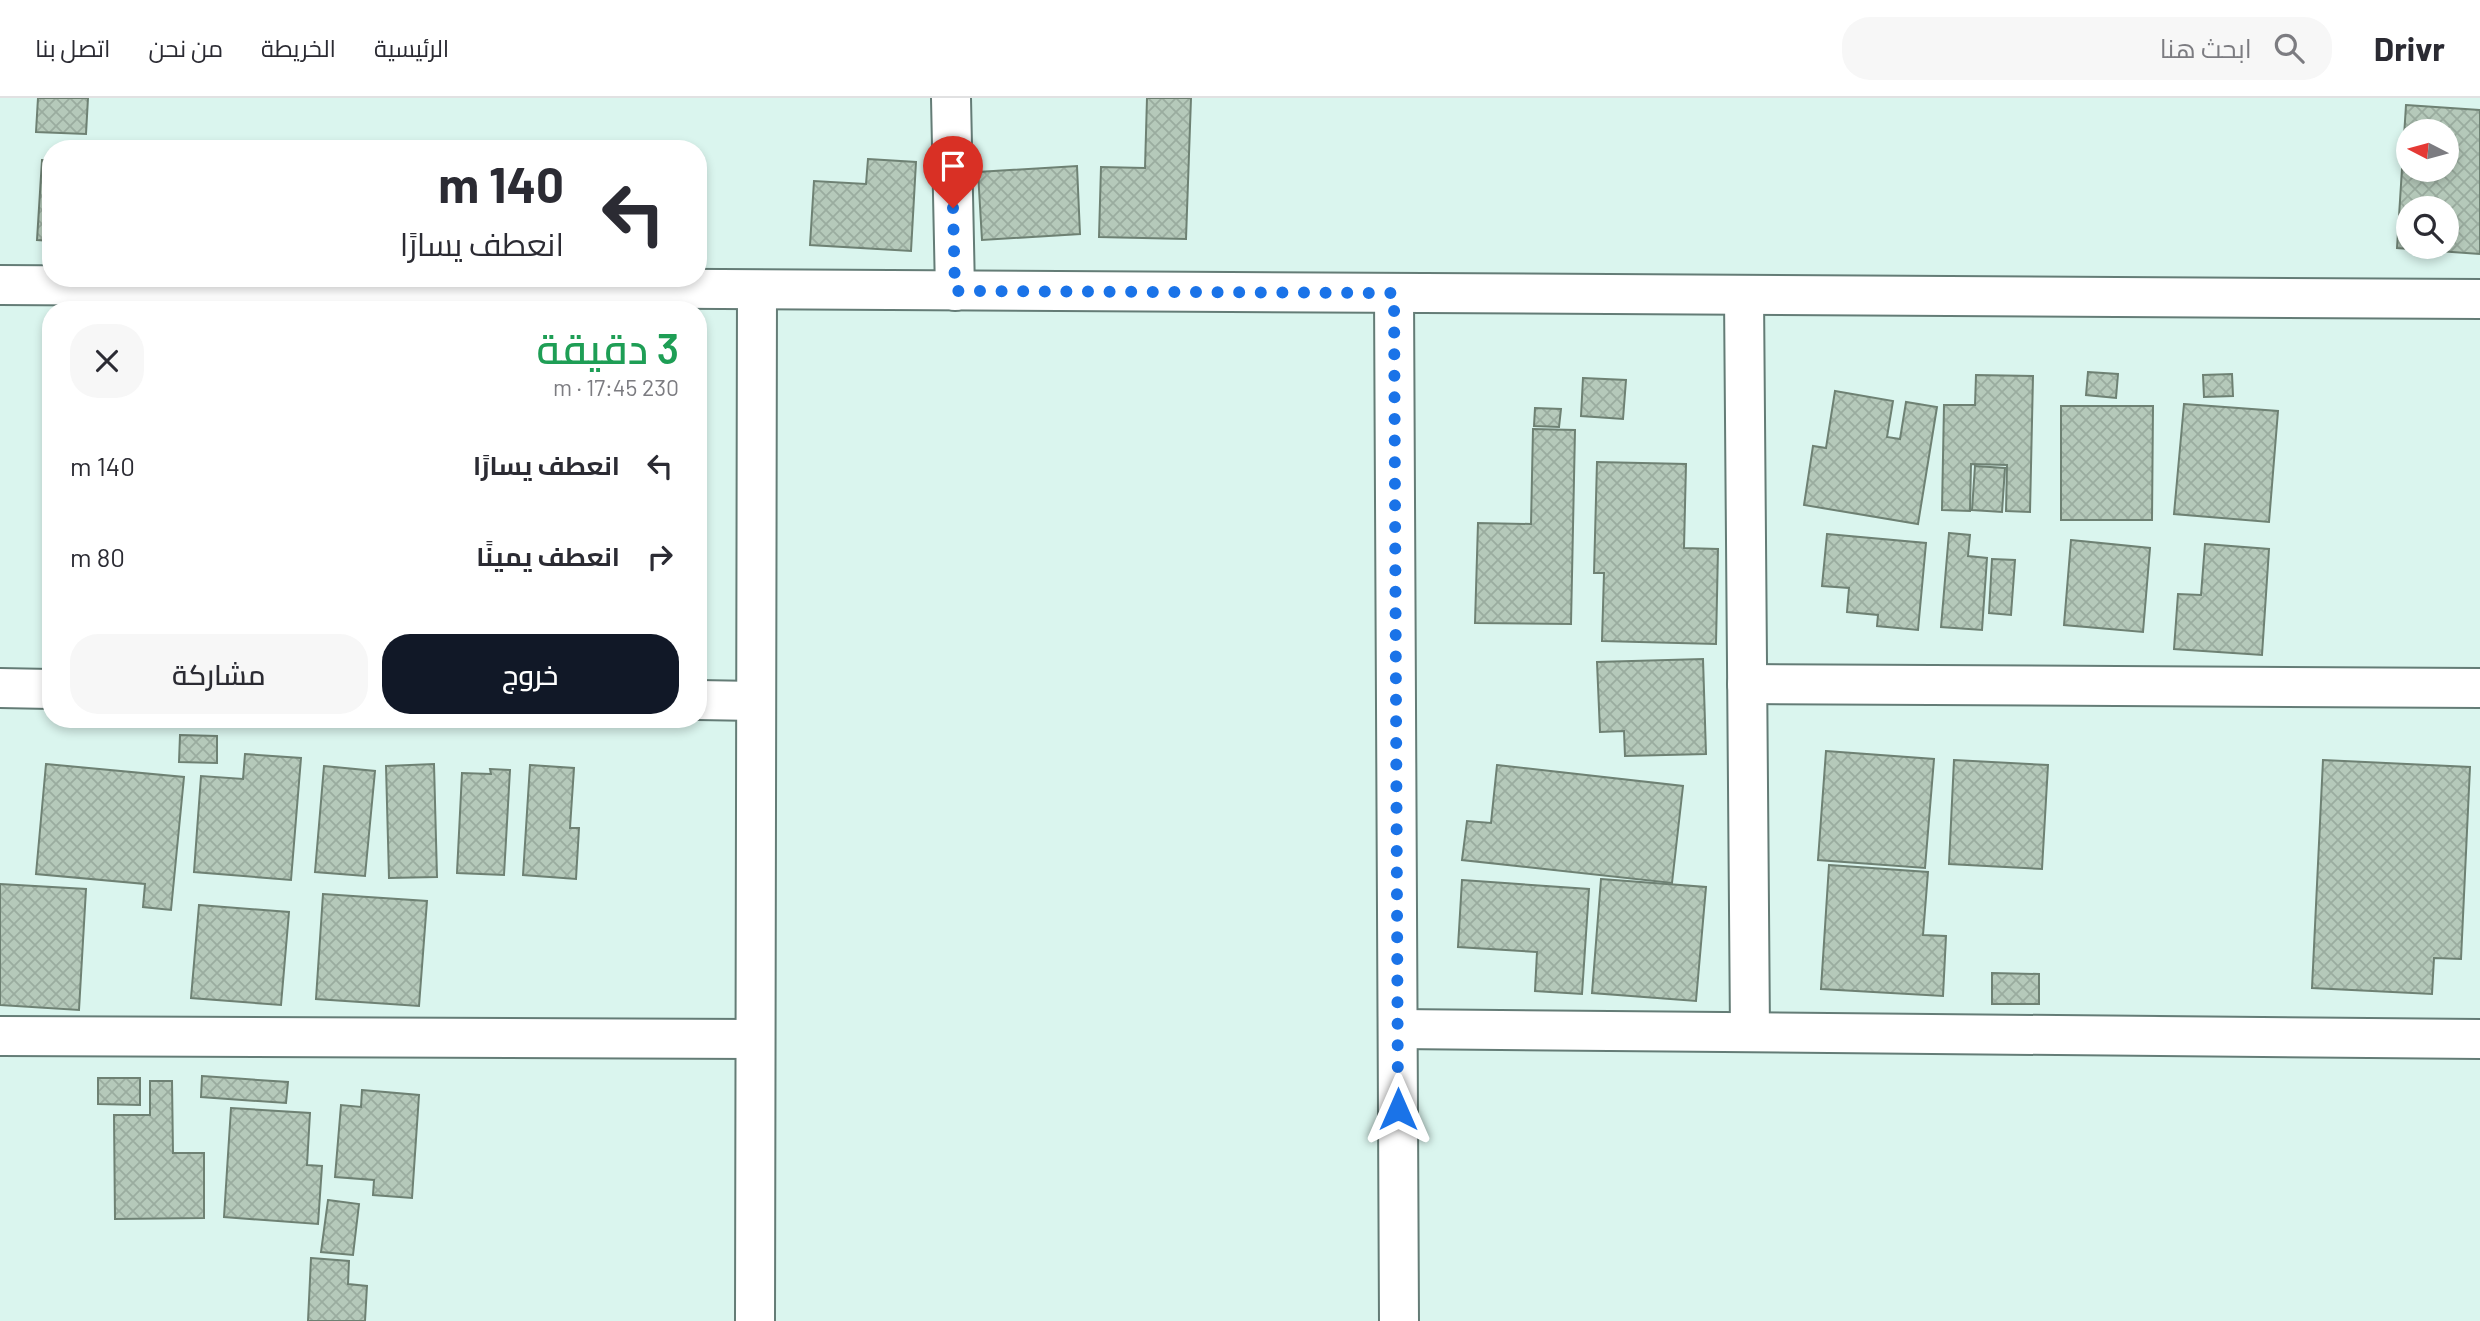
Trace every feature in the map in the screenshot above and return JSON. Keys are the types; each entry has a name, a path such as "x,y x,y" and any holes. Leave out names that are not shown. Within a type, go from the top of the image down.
{"street":[{"path":"951,98 955,291"},
{"path":"0,285 42,285"},
{"path":"303,287 2480,299"},
{"path":"755,1321 757,290"},
{"path":"1394,293 1399,1321"},
{"path":"1744,295 1750,1032"},
{"path":"1747,684 2480,688"},
{"path":"0,688 42,689"},
{"path":"707,700 756,701"},
{"path":"1398,1029 2480,1039"},
{"path":"0,1036 755,1039"}],"building":[{"path":"38,98 88,98 86,134 36,132"},
{"path":"1147,98 1191,98 1186,239 1099,237 1101,167 1145,168"},
{"path":"2406,105 2480,110 2480,254 2459,252 2459,196 2400,196 2401,182 2459,182 2459,119 2405,119"},
{"path":"868,159 916,162 911,251 810,245 814,181 866,184"},
{"path":"42,160 42,240 37,240"},
{"path":"1077,166 1080,234 982,240 978,172"},
{"path":"2088,372 2118,374 2116,398 2086,395"},
{"path":"2232,374 2233,396 2204,397 2203,375"},
{"path":"1976,375 2033,376 2030,512 2006,511 2007,465 1971,464 1970,511 1942,510 1944,405 1975,405"},
{"path":"1583,378 1626,380 1623,419 1581,416"},
{"path":"1835,391 1893,401 1887,437 1900,439 1906,402 1937,407 1918,524 1804,505 1813,446 1826,448"},
{"path":"2184,404 2278,411 2269,522 2174,514"},
{"path":"2061,406 2153,406 2152,520 2061,520"},
{"path":"1535,408 1561,409 1559,427 1534,426"},
{"path":"1533,429 1575,430 1571,624 1475,623 1478,523 1531,524"},
{"path":"1597,462 1686,464 1684,548 1718,549 1716,644 1602,641 1604,573 1594,573"},
{"path":"1975,466 2005,468 2002,512 1972,510"},
{"path":"1949,533 1970,535 1968,556 1987,558 1982,630 1941,627"},
{"path":"1827,534 1926,543 1918,630 1877,626 1878,615 1847,612 1849,588 1822,586"},
{"path":"2071,540 2150,548 2143,632 2064,625"},
{"path":"2205,544 2269,549 2262,655 2174,649 2178,594 2201,595"},
{"path":"1992,559 2015,560 2011,615 1989,613"},
{"path":"1703,659 1706,754 1625,756 1624,731 1600,732 1597,662"},
{"path":"180,735 217,736 217,763 179,762"},
{"path":"1826,751 1934,759 1925,868 1818,860"},
{"path":"245,754 301,758 291,880 194,872 201,776 243,779"},
{"path":"1954,760 2048,765 2042,869 1949,864"},
{"path":"2323,760 2470,767 2461,959 2434,958 2432,994 2312,988"},
{"path":"46,764 184,777 171,910 143,907 145,884 36,874"},
{"path":"434,764 437,877 389,878 386,766"},
{"path":"530,765 574,768 570,828 579,828 576,879 523,875"},
{"path":"1497,765 1683,786 1672,883 1462,860 1467,821 1491,823"},
{"path":"324,766 375,771 365,876 315,872"},
{"path":"490,769 510,770 504,875 457,873 462,773 491,774"},
{"path":"1829,865 1928,872 1923,935 1946,936 1943,996 1821,989"},
{"path":"1601,879 1706,887 1696,1001 1592,993"},
{"path":"1462,880 1589,889 1582,994 1535,991 1537,952 1458,947"},
{"path":"0,884 86,889 79,1010 0,1005"},
{"path":"323,894 427,901 419,1006 316,999"},
{"path":"199,905 289,912 281,1005 191,998"},
{"path":"1992,973 2039,974 2039,1004 1992,1004"},
{"path":"202,1076 288,1082 286,1103 201,1097"},
{"path":"98,1078 140,1078 140,1105 98,1104"},
{"path":"150,1081 172,1081 173,1153 204,1153 204,1218 115,1219 114,1115 150,1115"},
{"path":"362,1090 419,1095 412,1198 373,1195 374,1180 335,1177 341,1105 361,1107"},
{"path":"231,1108 310,1113 307,1165 322,1166 318,1224 224,1217"},
{"path":"328,1200 359,1204 353,1255 321,1252"},
{"path":"311,1258 349,1261 348,1284 367,1286 365,1321 308,1321"}],"route":[{"path":"953,208 955,291 1394,293 1398,1109"}]}
